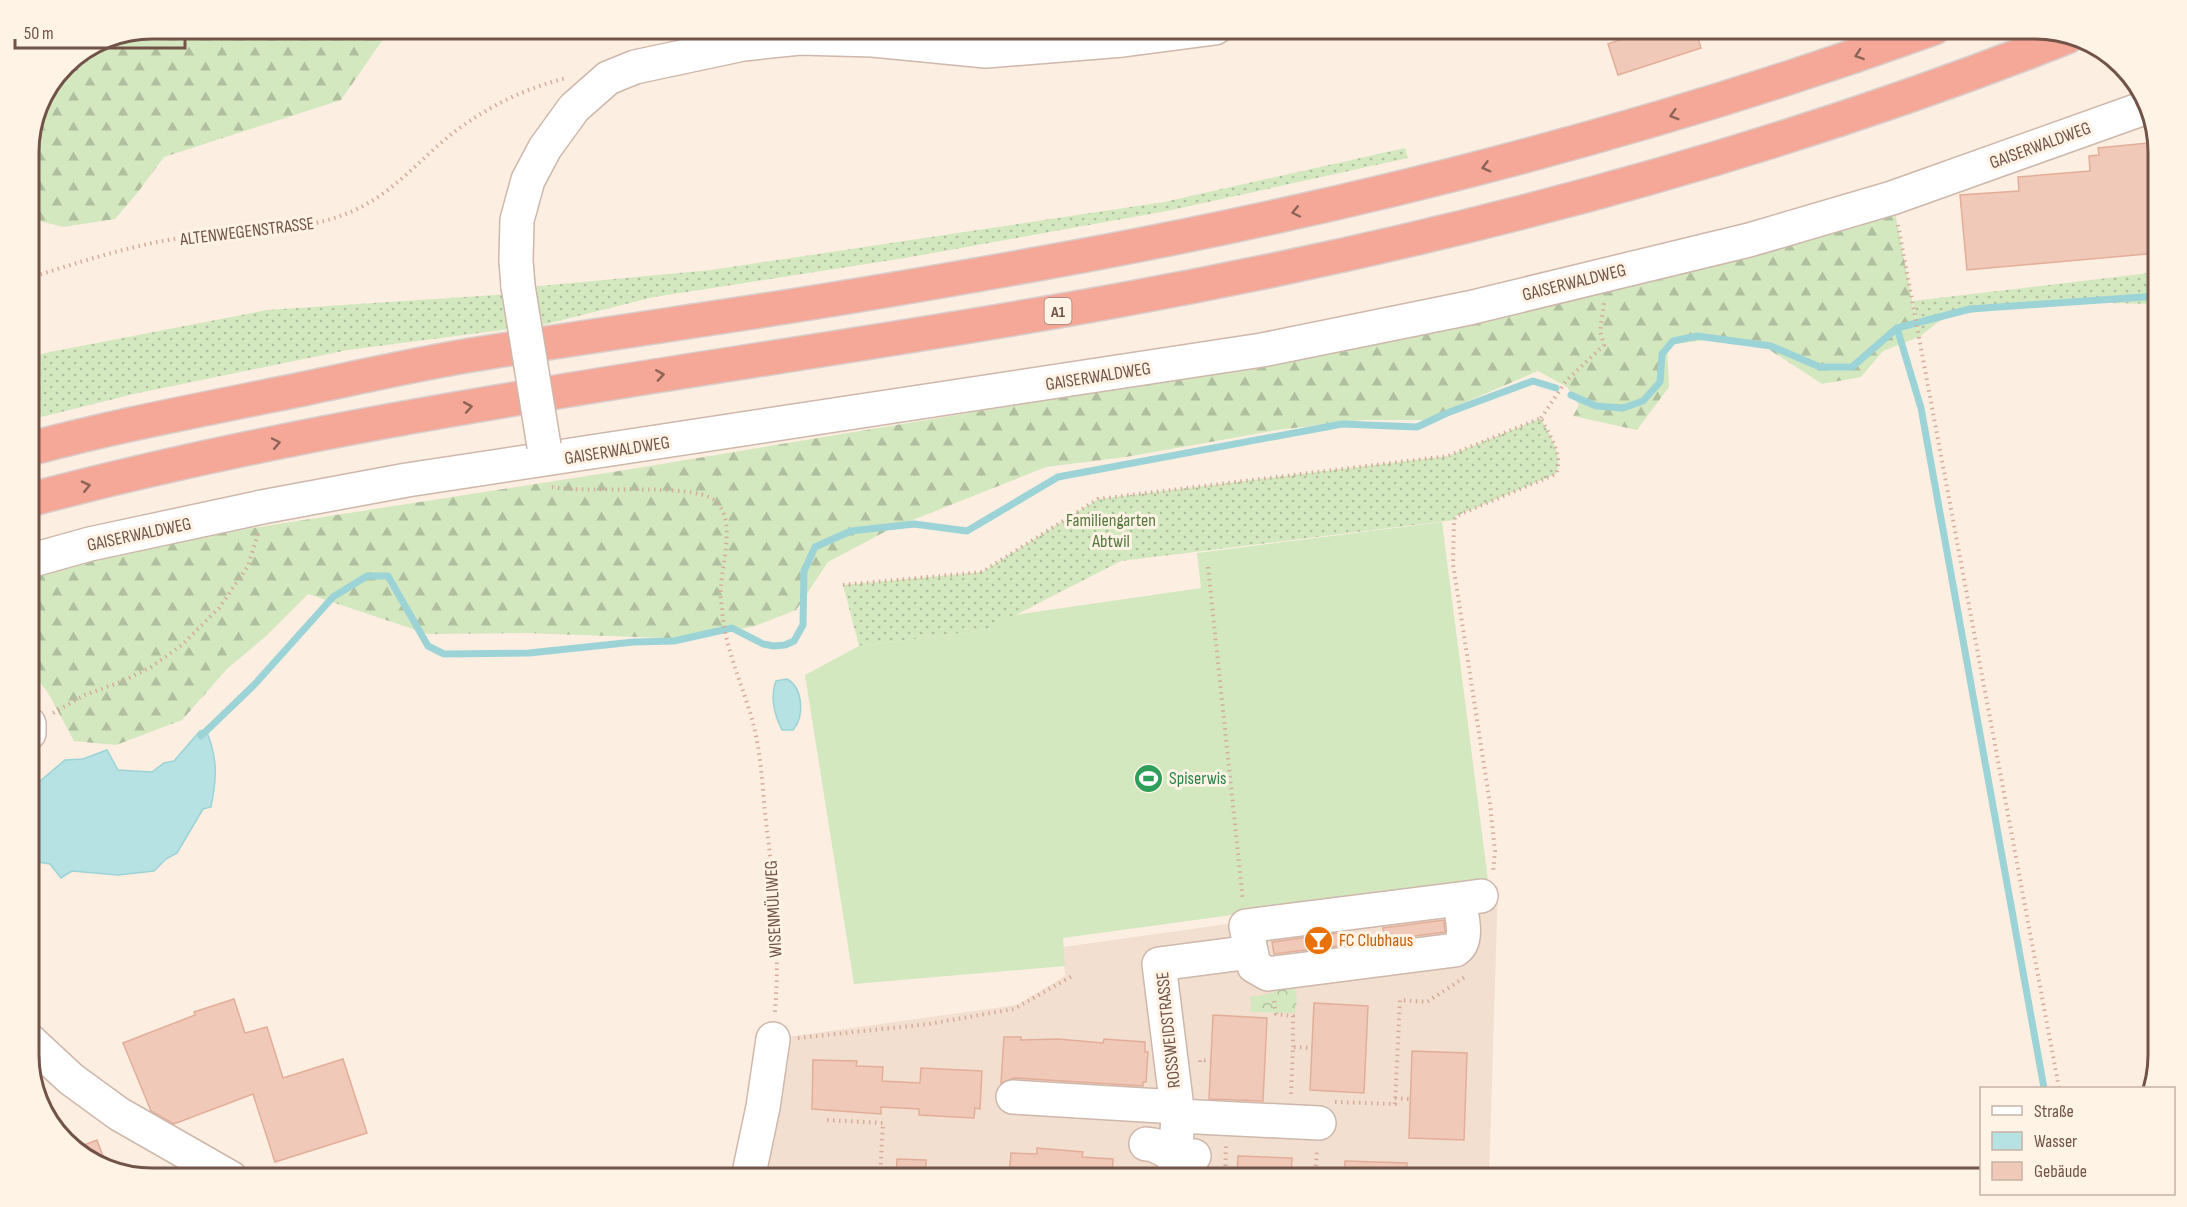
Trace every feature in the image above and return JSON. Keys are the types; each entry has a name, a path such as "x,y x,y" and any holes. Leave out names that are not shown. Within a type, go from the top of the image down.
{"highway":[{"path":"39,446 111,427 466,356 777,308 1077,256 1318,207 1439,179 1612,133 1784,80 1903,39"},
{"name":"A1","path":"39,498 279,442 402,419 1047,313 1235,279 1355,253 1480,224 1710,160 1938,85 2056,41"}],"street":[{"path":"543,456 516,261 517,220 528,180 545,148 574,108 608,78 635,67 671,58 788,39"},
{"path":"836,39 873,40 986,51 1126,39"},
{"name":"GAISERWALDWEG","path":"39,558 90,544 262,507 543,456 1262,350 1469,308 1749,240 1892,198 2139,110"},
{"path":"1470,898 1464,940 1455,950 1268,974 1254,966 1249,939 1352,913 1470,898"},
{"path":"1352,913 1358,962"},
{"name":"ROSSWEIDSTRASSE","path":"1182,1164 1159,964 1249,939"},
{"path":"750,1168 763,1107 773,1039"},
{"path":"39,1049 71,1079 119,1114 212,1168"},
{"path":"1012,1097 1305,1122"},
{"path":"1146,1144 1154,1145 1182,1164"}],"path":[{"name":"ALTENWEGENSTRASSE","path":"39,275 142,244 202,235 300,226 340,216 376,198 418,165 452,133 475,117 515,96 555,80 580,74 608,78"},
{"path":"1892,198 2059,1087"},
{"path":"843,585 982,572 1098,499 1448,456 1541,418 1570,376 1604,345 1600,331 1608,283 1606,274"},
{"path":"1470,898 1492,882 1495,851 1489,793 1453,564 1454,520 1456,516 1556,474 1559,467 1558,453 1541,418"},
{"name":"WISENMÜLIWEG","path":"543,456 544,479 552,487 572,490 652,490 692,493 714,500 726,516 726,543 720,588 722,616 757,740 775,902 777,980 773,1039"},
{"path":"39,723 85,695 123,681 150,667 182,645 219,608 248,566 264,518 262,507"},
{"path":"1208,567 1249,939"},
{"path":"773,1039 817,1037 929,1024 1014,1009 1074,975"},
{"path":"1273,993 1276,1014 1293,1016 1293,1047 1305,1122 1330,1102 1395,1104 1400,1000 1427,1002 1468,975"},
{"path":"1293,1047 1312,1048"},
{"path":"1395,1098 1410,1099"},
{"path":"827,1120 883,1123 881,1168"}],"shaded area":[{"path":"1498,886 1489,1168 741,1168 773,1039 1017,1005 1065,976 1063,947"}],"green space":[{"path":"145,39 383,39 341,100 164,157 115,219 63,227 39,221 40,137 54,95 67,77 89,58 116,45"},
{"path":"1405,148 1408,158 1167,211 905,258 654,297 542,325 348,350 138,393 39,418 39,355 267,310 525,293 529,287 711,270 1164,202"},
{"path":"1894,207 1919,337 1883,351 1861,377 1822,384 1759,343 1706,340 1667,345 1669,387 1637,430 1573,416 1579,405 1567,387 1538,371 1424,420 1362,420 1277,430 1126,457 1046,467 890,529 828,562 796,610 755,626 694,639 523,633 428,634 308,594 266,636 227,669 182,720 116,745 74,741 47,691 39,682 39,574 66,566 201,536 638,468 1082,394 1445,325"},
{"path":"2148,273 2148,304 2060,302 1946,316 1919,337 1913,301"},
{"name":"Familiengarten Abtwil","path":"1541,418 1557,452 1556,474 1456,516 1454,520 1121,561 986,630 859,646 843,585 982,572 1098,499 1448,456"},
{"name":"Spiserwis","path":"1442,522 1488,880 1063,938 1065,966 854,984 805,675 859,646 986,630 1014,615 1201,588 1197,553"},
{"path":"1295,988 1297,1000 1295,1013 1251,1012 1250,997 1273,993 1275,990"}],"water":[{"path":"787,679 799,695 801,710 793,730 782,730 774,706 773,693 776,681"},
{"path":"206,730 213,750 215,768 211,807 203,809 177,853 166,859 154,871 118,875 72,871 61,878 50,864 39,862 39,781 65,760 83,759 107,750 118,770 152,772 164,763 174,761 200,731"}],"building":[{"path":"1622,39 1698,39 1701,48 1618,75 1608,44"},
{"path":"2148,143 2148,254 1967,270 1960,195 2019,191 2018,177 2090,171 2089,156 2099,155 2098,148"},
{"path":"1444,920 1445,932 1385,940 1383,928"},
{"path":"1345,932 1346,945 1274,954 1272,942"},
{"path":"234,999 245,1033 267,1027 283,1078 343,1059 367,1133 275,1162 253,1094 174,1124 151,1111 123,1043 195,1015 194,1012"},
{"path":"1314,1003 1368,1006 1364,1093 1310,1090"},
{"path":"1213,1015 1267,1018 1263,1101 1209,1099"},
{"path":"1004,1037 1021,1037 1021,1040 1058,1039 1103,1043 1104,1039 1145,1042 1145,1052 1148,1052 1146,1082 1143,1082 1143,1086 1014,1078 1001,1083"},
{"path":"1412,1051 1467,1053 1464,1140 1409,1138"},
{"path":"813,1060 857,1061 856,1066 883,1067 882,1081 920,1083 921,1068 982,1071 980,1109 975,1108 974,1118 919,1115 919,1109 881,1107 881,1114 812,1109"},
{"path":"97,1140 103,1156 95,1153 83,1145"},
{"path":"1037,1148 1083,1152 1082,1157 1113,1159 1113,1168 1010,1168 1011,1153 1037,1154"},
{"path":"1238,1156 1292,1158 1292,1168 1237,1168"},
{"path":"897,1159 926,1160 926,1168 897,1168"},
{"path":"1345,1161 1407,1163 1407,1168 1345,1168"}],"waterway":[{"path":"1571,395 1596,406 1623,408 1643,401 1660,382 1662,354 1673,341 1697,336 1771,346 1820,367 1852,367 1897,328 1970,309 2148,297"},
{"path":"1897,328 1921,408 2044,1087"},
{"path":"201,736 255,684 333,597 367,576 388,576 428,646 444,654 529,653 634,642 674,641 732,628 763,644 785,645 794,641 803,625 804,571 815,547 851,531 914,524 967,531 1058,477 1342,424 1417,427 1447,413 1533,381 1556,388"}],"place":[{"name":"Spiserwis","path":"1148,778"},
{"name":"FC Clubhaus","path":"1318,940"}]}
